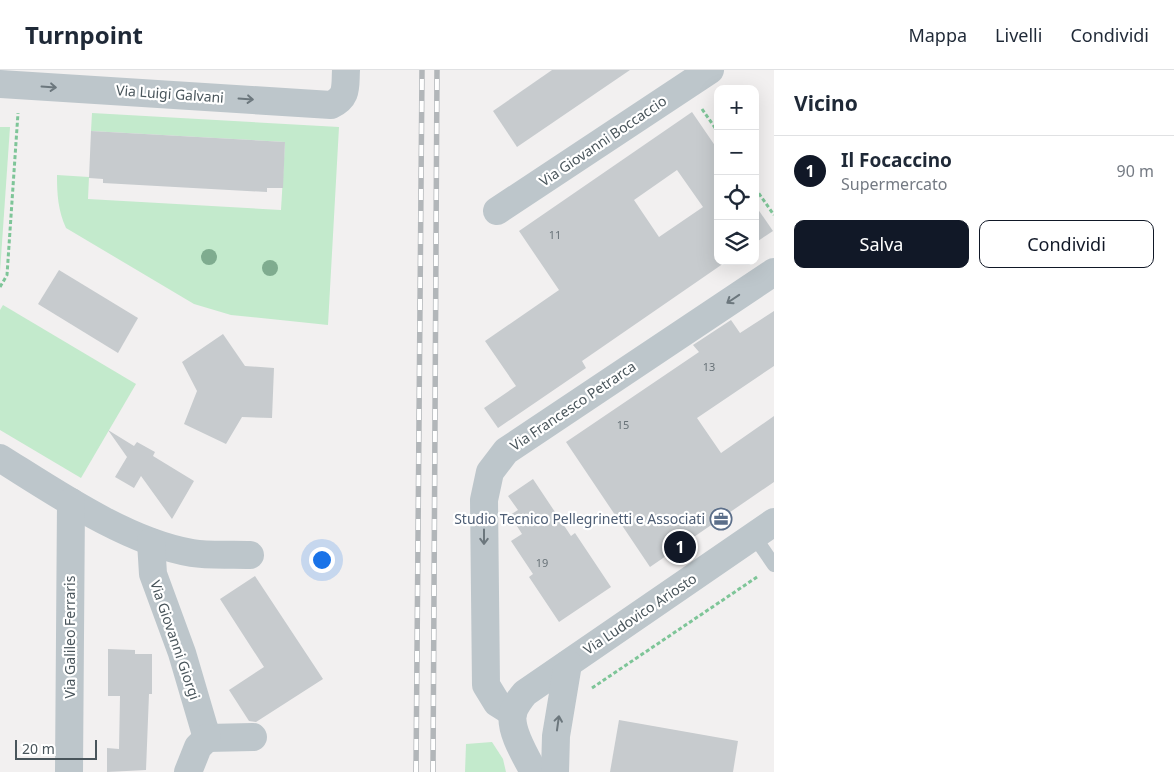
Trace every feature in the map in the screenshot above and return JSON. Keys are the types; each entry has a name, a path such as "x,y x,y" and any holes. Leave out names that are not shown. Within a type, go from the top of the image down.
{"street":[{"name":"Via Luigi Galvani","path":"10,84 331,105 340,101 345,92 346,70"},
{"name":"Via Giovanni Boccaccio","path":"496,211 710,70"},
{"name":"Via Francesco Petrarca","path":"513,713 497,703 486,685 484,500 490,472 506,451 774,272"},
{"path":"0,458 70,502 141,539 193,553 250,555"},
{"name":"Via Galileo Ferraris","path":"69,772 70,502"},
{"name":"Via Ludovico Ariosto","path":"513,713 518,701 525,693 764,529"},
{"name":"Via Giovanni Giorgi","path":"152,542 153,574 182,653 207,738"},
{"path":"555,772 556,736 568,664"},
{"path":"513,713 513,725 517,738 534,772"},
{"path":"188,772 198,747 207,738 253,738"}],"lane":[{"path":"764,529 774,566"}],"path":[{"path":"0,287 7,275 10,84"},
{"path":"706,115 717,130"},
{"path":"759,194 774,215"},
{"path":"560,709 758,577"}],"green space":[{"path":"92,113 339,127 328,325 231,315 194,304 66,228 60,209 57,175 89,177 88,199 281,210 285,142 91,131"},
{"path":"0,127 10,127 0,272"},
{"path":"3,305 136,384 81,478 0,430 0,310"},
{"path":"492,742 503,759 506,772 465,772 466,744"}],"building":[{"path":"552,70 630,70 517,147 493,111"},
{"path":"692,112 714,144 714,265 721,265 582,361 586,368 498,428 484,408 516,386 485,341 559,290 519,231","holes":["677,170 703,207 659,237 634,200"]},
{"path":"91,131 285,142 283,188 267,188 267,192 103,183 103,179 89,178"},
{"path":"759,211 773,231 759,240"},
{"path":"59,270 138,318 118,353 38,304"},
{"path":"774,311 774,366 697,418 721,453 774,416 774,482 650,567 566,442 699,352 693,345 731,320 740,333"},
{"path":"223,334 245,366 274,368 272,418 242,417 226,444 184,424 197,391 182,362"},
{"path":"108,430 134,446 137,442 155,452 153,456 194,481 172,519 141,476 134,488 115,477 127,457"},
{"path":"533,479 571,536 575,533 611,587 559,622 529,577 533,574 511,541 522,534 510,515 518,510 508,496"},
{"path":"255,576 323,679 256,722 249,721 229,690 264,667 220,599"},
{"path":"108,649 135,650 135,654 152,654 152,694 149,694 146,770 107,772 107,748 119,749 120,696 108,696"},
{"path":"619,720 738,741 733,772 610,772"}],"railway":[{"path":"416,772 422,70"},
{"path":"433,772 437,70"}],"place":[{"name":"Studio Tecnico Pellegrinetti e Associati","path":"721,519"},
{"name":"Il Focaccino","path":"680,547"}]}
